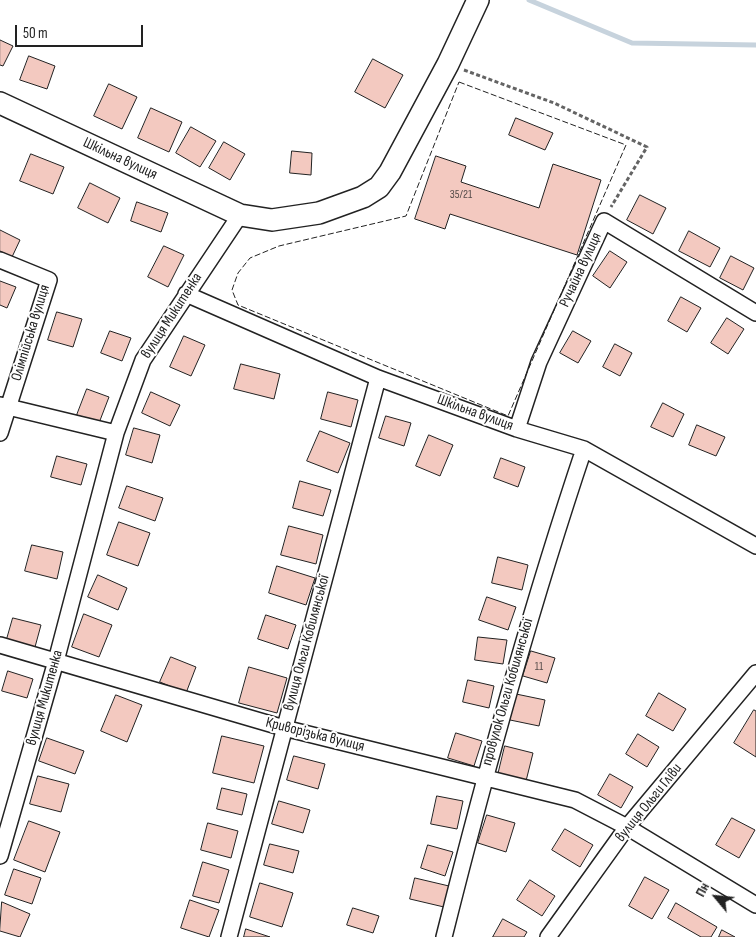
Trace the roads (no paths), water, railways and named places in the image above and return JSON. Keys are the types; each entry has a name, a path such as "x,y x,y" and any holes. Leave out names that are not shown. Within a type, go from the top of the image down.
{"street":[{"path":"240,216 272,220 319,212 363,197 379,187 390,172 448,64 477,2"},
{"name":"Шкільна вулиця","path":"0,103 240,216"},
{"name":"вулиця Микитенка","path":"0,856 56,662 116,433 143,360 240,216"},
{"name":"Ручайна вулиця","path":"517,429 539,362 604,221 756,313"},
{"name":"Олімпійська вулиця","path":"0,260 49,280 4,406"},
{"name":"Шкільна вулиця","path":"186,294 378,378 517,429 584,449 756,546"},
{"name":"вулиця Ольги Кобилянської","path":"229,937 378,378"},
{"path":"0,434 4,406 116,433"},
{"name":"провулок Ольги Кобилянської","path":"444,937 484,777 544,568 584,449"},
{"name":"Криворізька вулиця","path":"0,645 284,728 575,800 627,827 756,905"},
{"name":"вулиця Ольги Гліви","path":"548,937 627,827 756,673"}],"waterway":[{"path":"529,0 632,43 756,45"}]}
